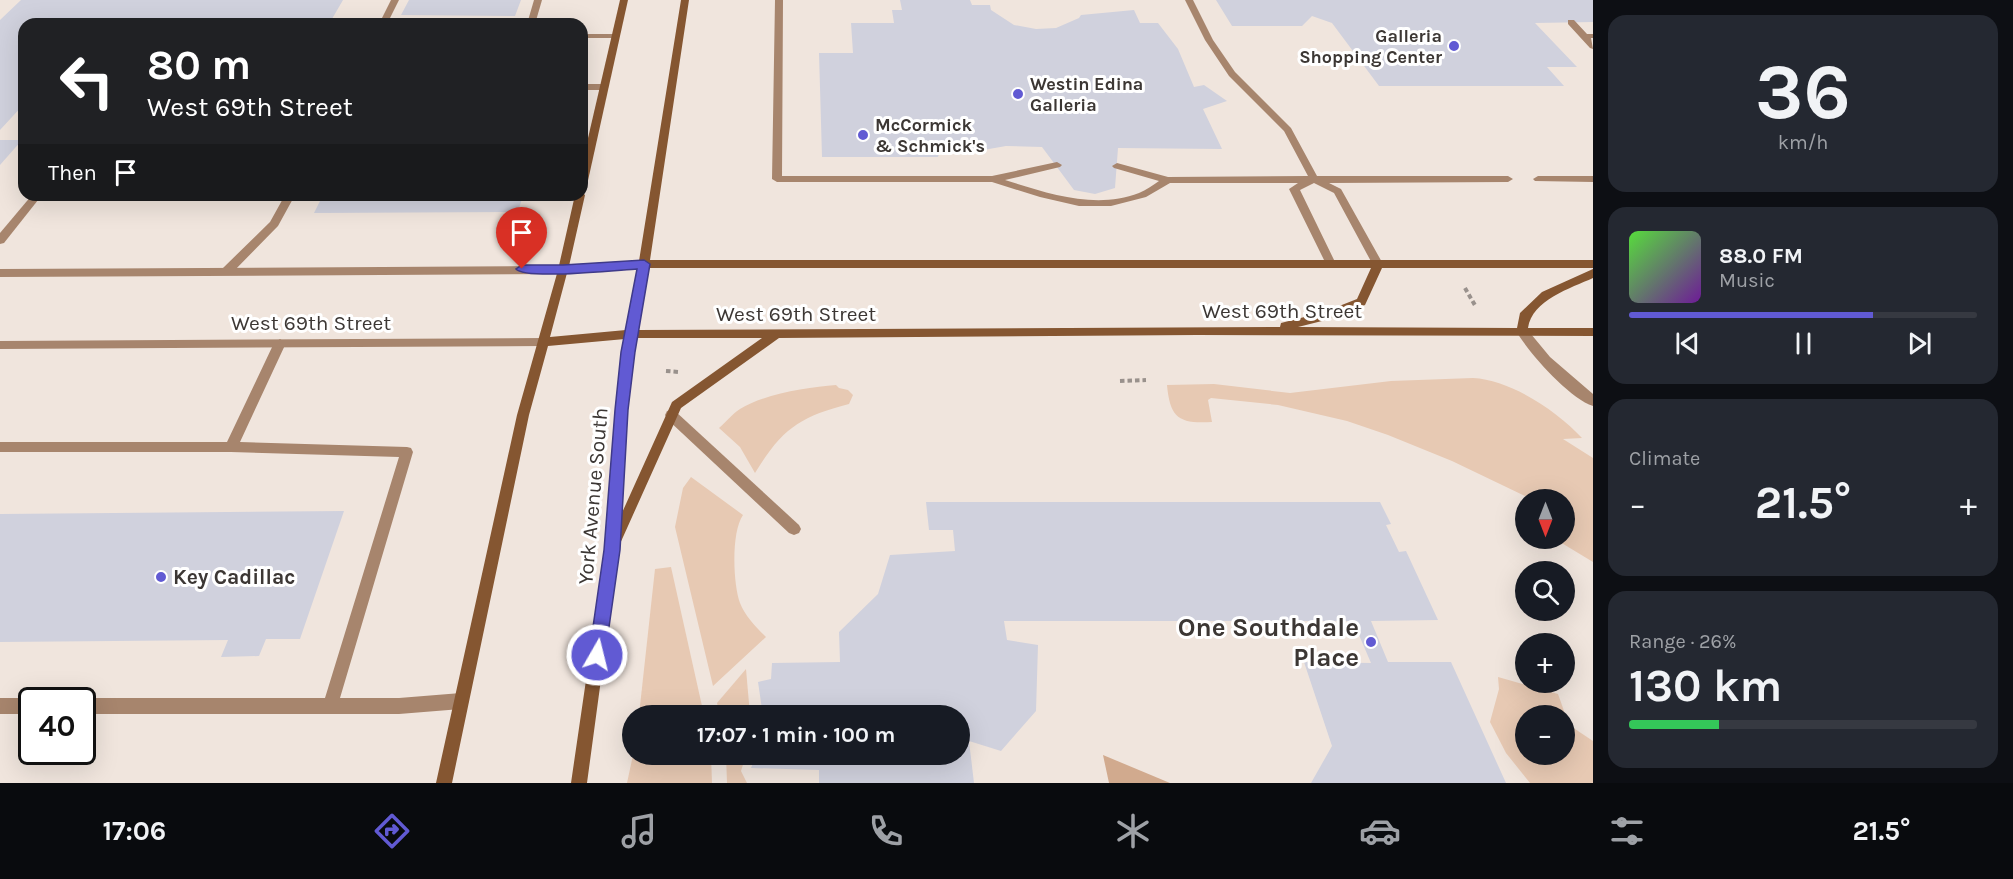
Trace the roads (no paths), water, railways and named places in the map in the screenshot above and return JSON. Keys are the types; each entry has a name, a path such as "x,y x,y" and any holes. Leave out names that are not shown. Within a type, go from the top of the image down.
{"street":[{"path":"386,18 395,0"},
{"path":"533,18 538,0"},
{"path":"588,158 624,0"},
{"name":"York Avenue South","path":"579,783 612,550 621,410 631,334 685,0"},
{"path":"779,0 777,179 992,179 1057,165"},
{"path":"1189,0 1209,40 1232,74 1288,130 1314,179 1338,191 1378,264"},
{"path":"1571,22 1589,36 1593,46"},
{"path":"588,36 616,36"},
{"path":"588,87 604,87"},
{"path":"1117,166 1168,180 1508,179"},
{"path":"992,179 1079,203 1111,203 1142,195 1168,180"},
{"path":"1314,179 1294,189 1331,264"},
{"path":"1538,179 1593,179"},
{"path":"0,240 32,201"},
{"path":"227,271 274,224 287,201"},
{"path":"444,783 523,415 563,270 579,201"},
{"path":"0,273 563,270 644,264 1593,264"},
{"path":"1267,331 1326,316 1361,302 1378,264"},
{"path":"1593,273 1546,295 1524,316 1522,332 1554,368 1593,401"},
{"name":"West 69th Street","path":"0,345 543,342 631,334 1593,332"},
{"path":"612,550 676,405 777,333"},
{"path":"231,447 280,343"},
{"path":"671,415 794,529"},
{"path":"0,447 231,447 407,452 330,706"},
{"path":"96,706 399,706 461,701"},
{"path":"0,706 18,706"}],"place":[{"name":"Galleria Shopping Center","path":"1454,46"},
{"name":"Westin Edina Galleria","path":"1018,94"},
{"name":"McCormick & Schmick's","path":"863,135"},
{"name":"Key Cadillac","path":"161,577"},
{"name":"One Southdale Place","path":"1371,642"}]}
